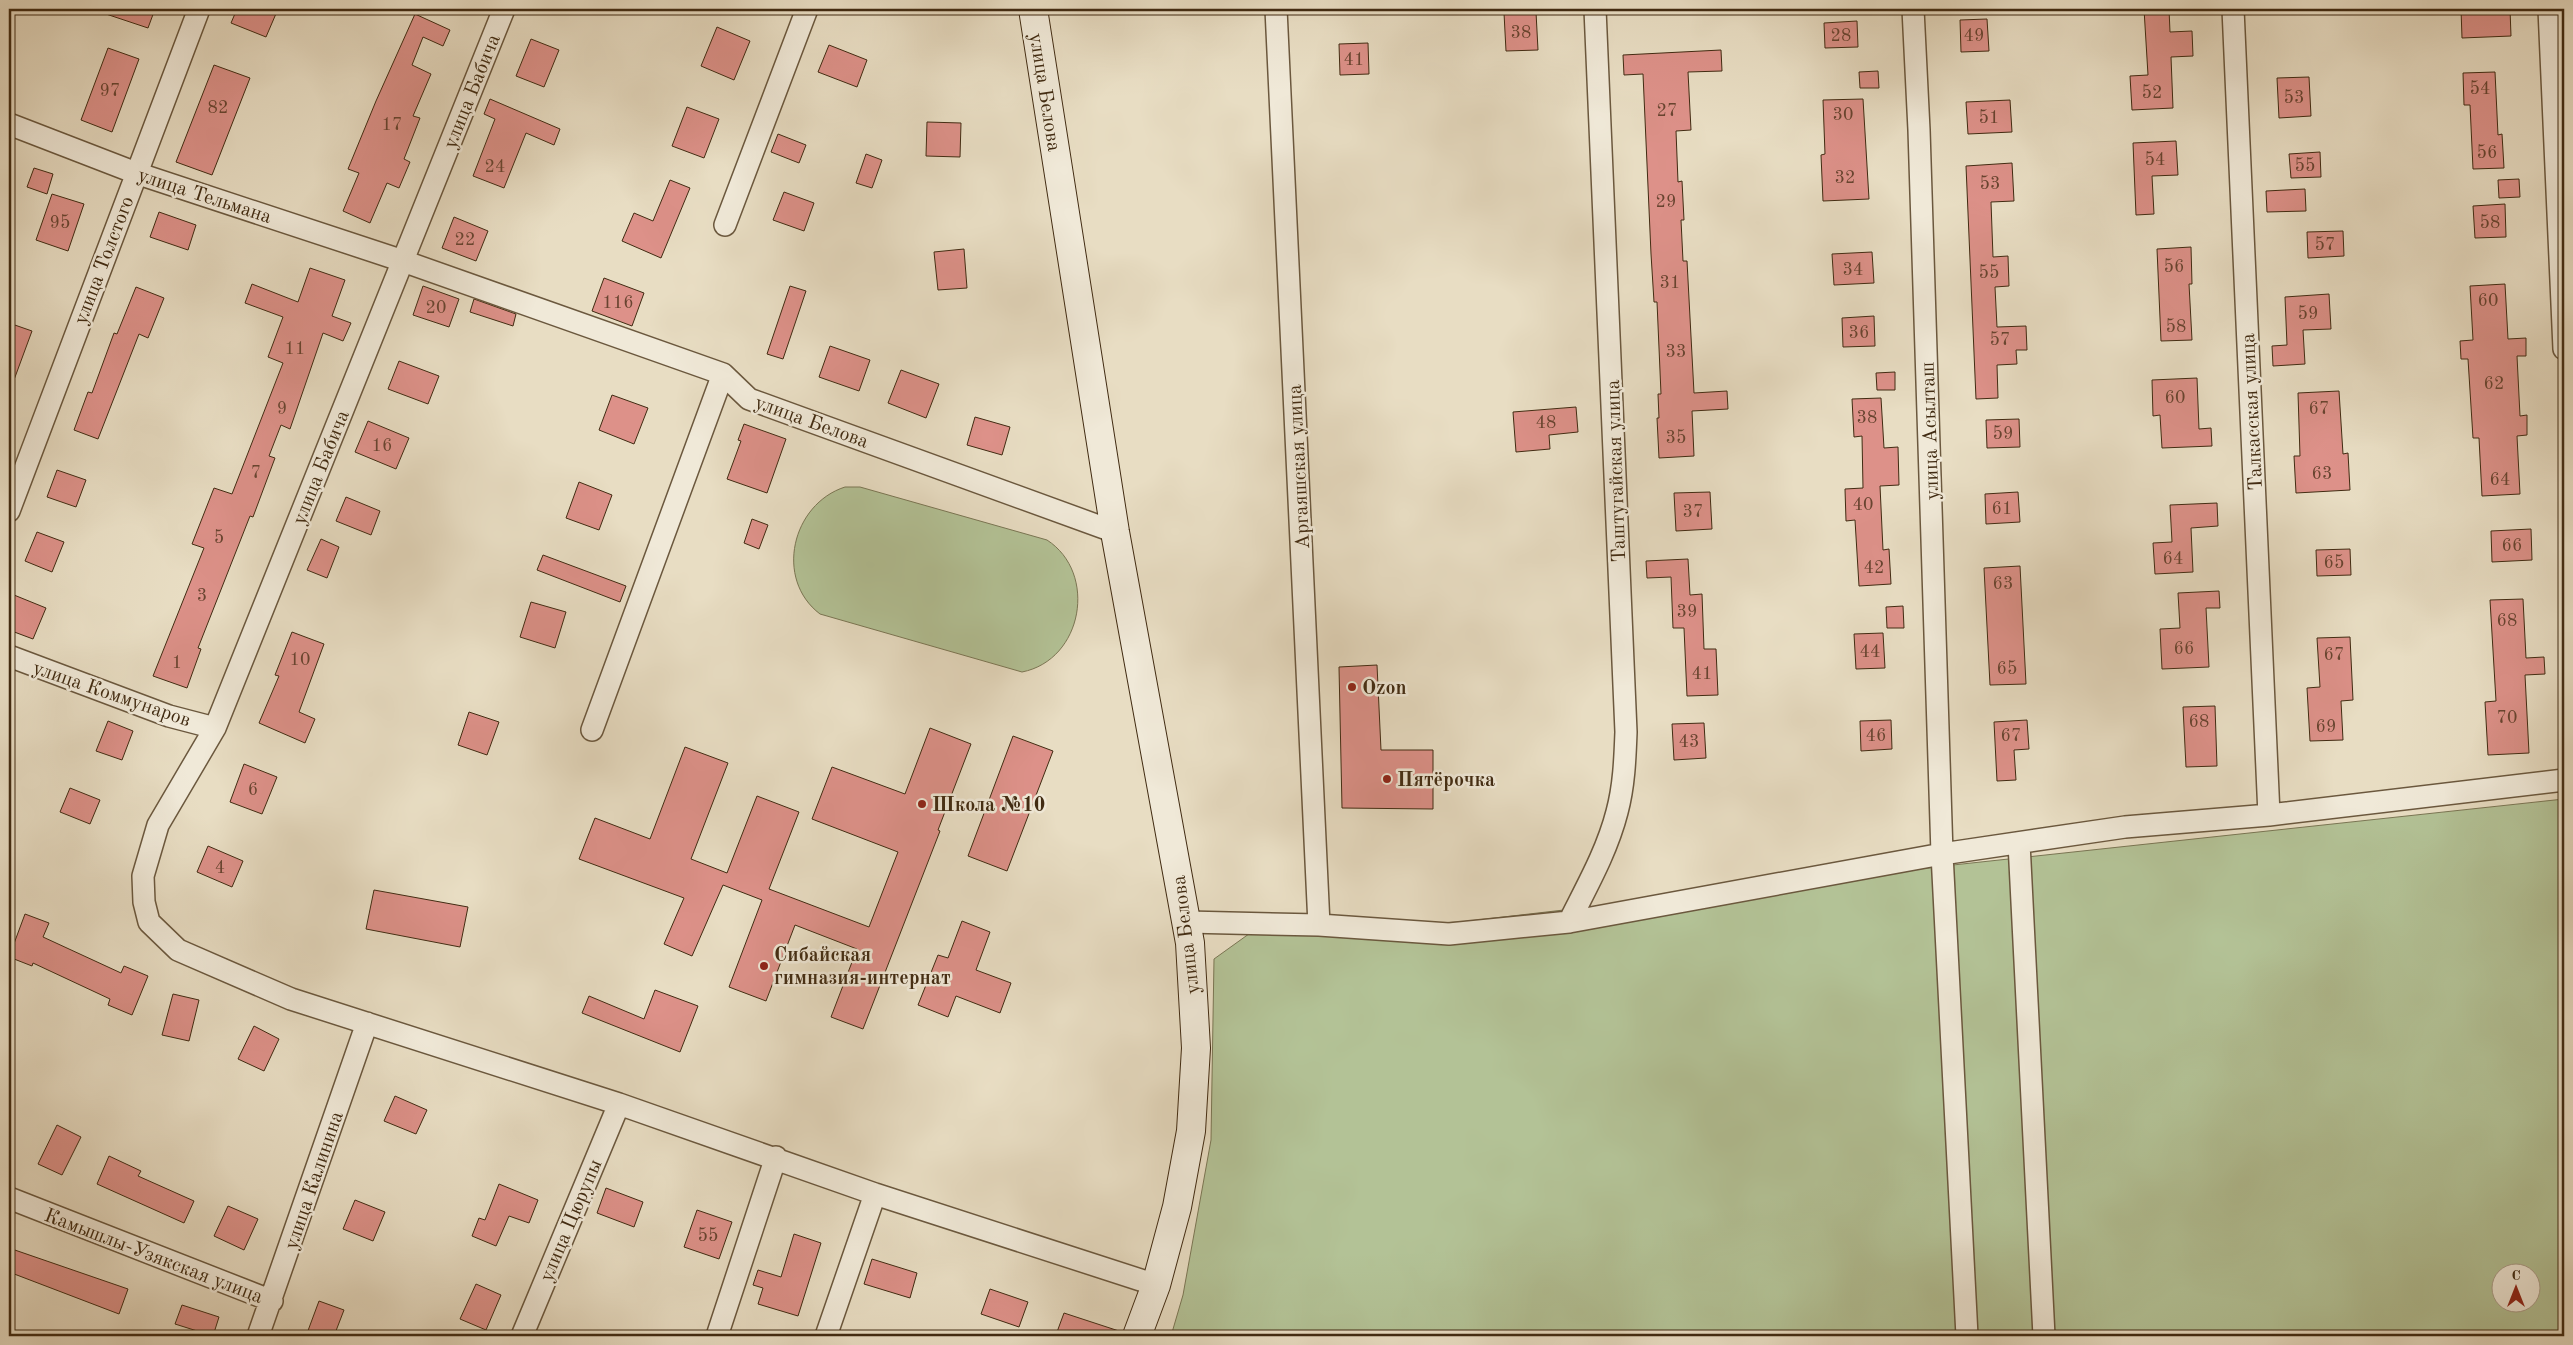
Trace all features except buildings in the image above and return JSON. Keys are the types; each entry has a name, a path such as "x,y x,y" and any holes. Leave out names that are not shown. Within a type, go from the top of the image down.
{"main road":[{"name":"улица Белова","path":"1033,9 1115,532 1187,922 1196,1048 1191,1131 1178,1207 1156,1285 1137,1336"}],"street":[{"name":"улица Толстого","path":"9,511 199,9"},
{"name":"улица Бабича","path":"367,1023 291,999 178,950 149,922 144,902 143,876 158,825 215,728 504,9"},
{"path":"725,225 808,9"},
{"name":"Аргаяшская улица","path":"1276,9 1319,925"},
{"name":"Таштугайская улица","path":"1569,922 1602,856 1617,812 1624,772 1626,732 1595,9"},
{"name":"улица Асылташ","path":"1913,9 1919,140 1942,854 1967,1336"},
{"name":"Талкасская улица","path":"2233,9 2269,815"},
{"path":"2549,9 2564,349"},
{"name":"улица Тельмана","path":"9,124 136,173 402,261"},
{"name":"улица Белова","path":"402,261 723,374 749,399 1115,532"},
{"path":"592,730 723,374"},
{"name":"улица Коммунаров","path":"9,656 169,716 215,728"},
{"path":"1187,922 1319,925 1449,934 1569,922 1942,854 2125,827 2269,815 2564,780"},
{"path":"2019,843 2044,1336"},
{"path":"367,1023 619,1104 875,1194 1156,1285"},
{"name":"улица Калинина","path":"258,1336 272,1301 367,1023"},
{"name":"улица Цюрупы","path":"522,1336 619,1104"},
{"path":"718,1336 776,1158"},
{"path":"826,1336 875,1194"},
{"name":"Камышлы-Узякская улица","path":"9,1198 272,1301"}],"green space":[{"path":"845,487 860,487 1047,540 1063,555 1073,573 1078,593 1076,614 1070,634 1059,651 1043,664 1022,672 820,614 806,599 797,582 794,563 795,544 802,525 812,509 827,496"},
{"path":"2564,799 2564,1336 1171,1336 1183,1295 1211,1140 1214,959 1253,931 1460,922 1953,865"}],"place":[{"name":"Ozon","path":"1352,687"},
{"name":"Пятёрочка","path":"1387,779"},
{"name":"Школа №10","path":"922,804"},
{"name":"Сибайская гимназия-интернат","path":"764,966"}]}
